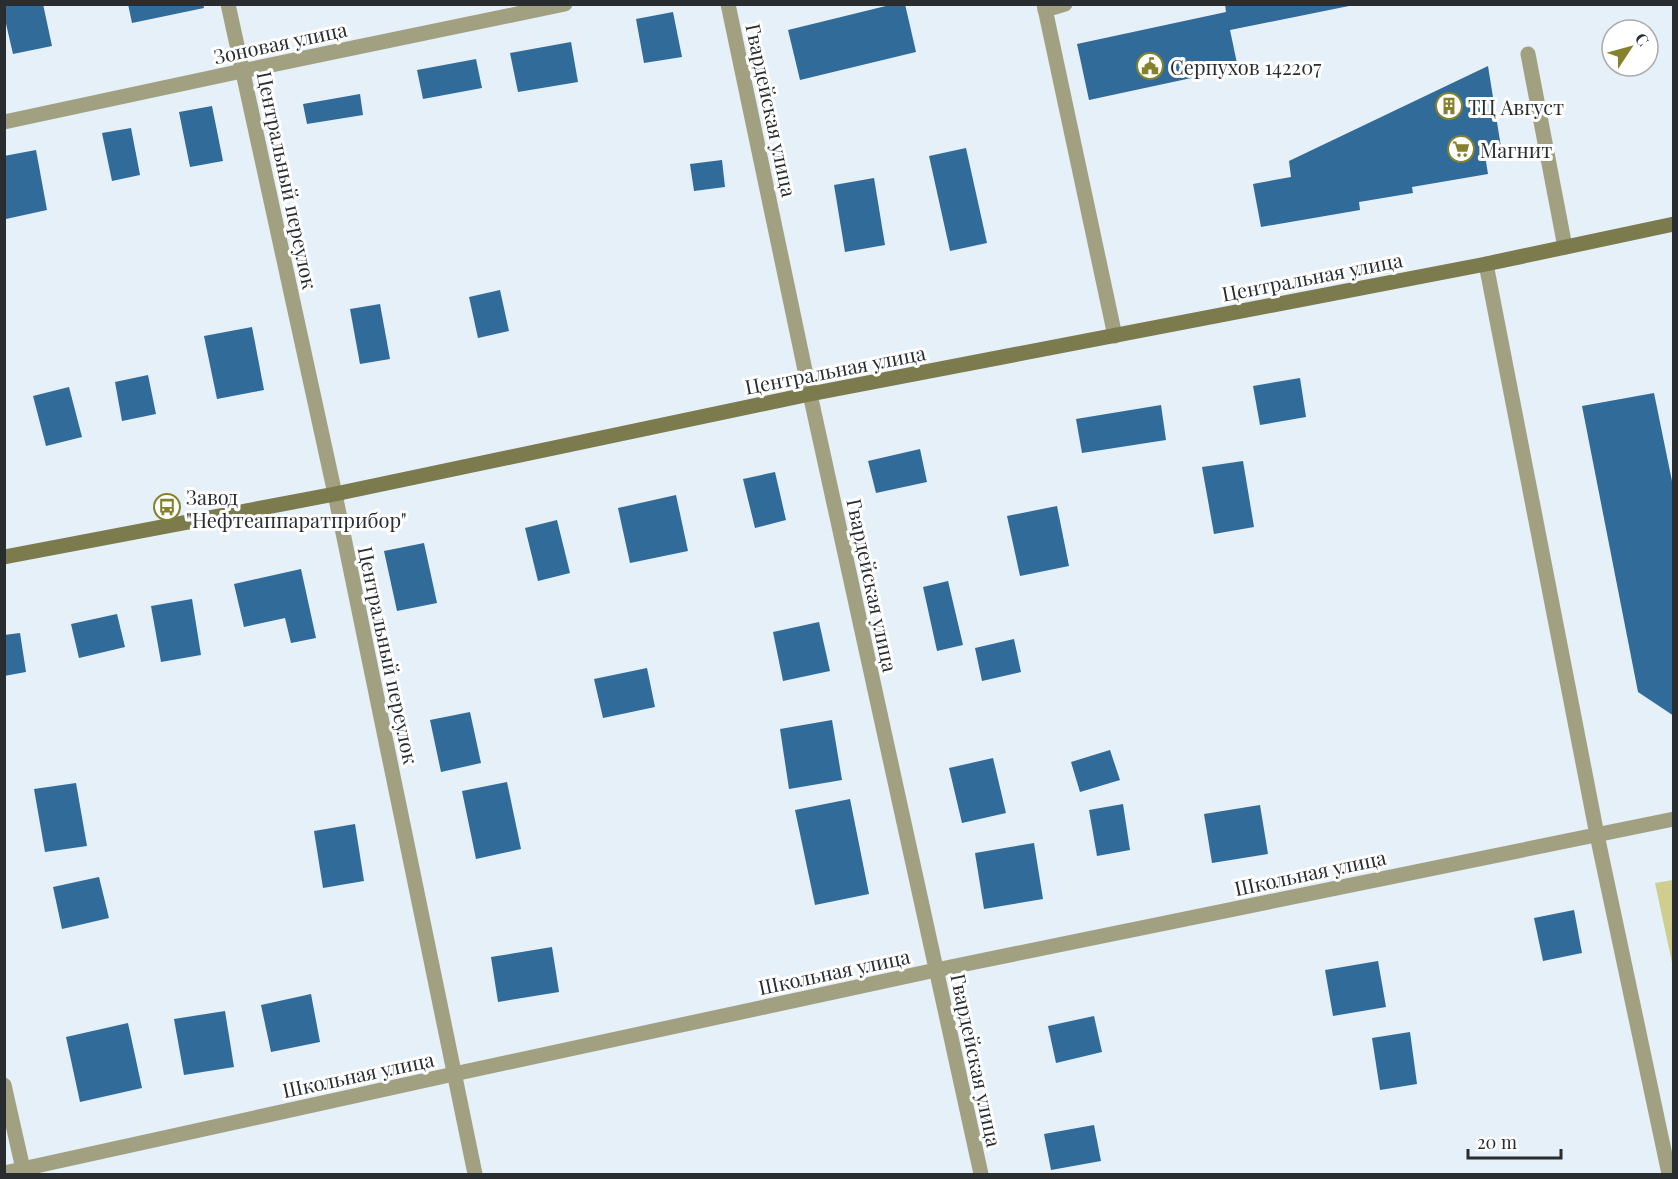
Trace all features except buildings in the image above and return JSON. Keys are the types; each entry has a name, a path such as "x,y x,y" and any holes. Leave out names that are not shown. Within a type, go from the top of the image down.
{"street":[{"name":"Центральный переулок","path":"228,4 335,494 475,1174"},
{"name":"Зоновая улица","path":"4,122 565,4"},
{"name":"Гвардейская улица","path":"728,4 810,394 981,1174"},
{"path":"1065,4 1045,7 1114,336"},
{"path":"1528,54 1565,247"},
{"name":"Центральная улица","path":"4,557 335,494 810,394 1486,264 1674,224"},
{"path":"1486,264 1597,835 1668,1174"},
{"name":"Школьная улица","path":"4,1173 936,970 1674,819"},
{"path":"4,1085 22,1169"}],"shaded area":[{"path":"1674,880 1673,967 1655,883"}],"place":[{"name":"Серпухов 142207","path":"1150,66"},
{"name":"ТЦ Август","path":"1449,106"},
{"name":"Магнит","path":"1461,149"},
{"name":"Завод \"Нефтеаппаратприбор\"","path":"167,507"}]}
